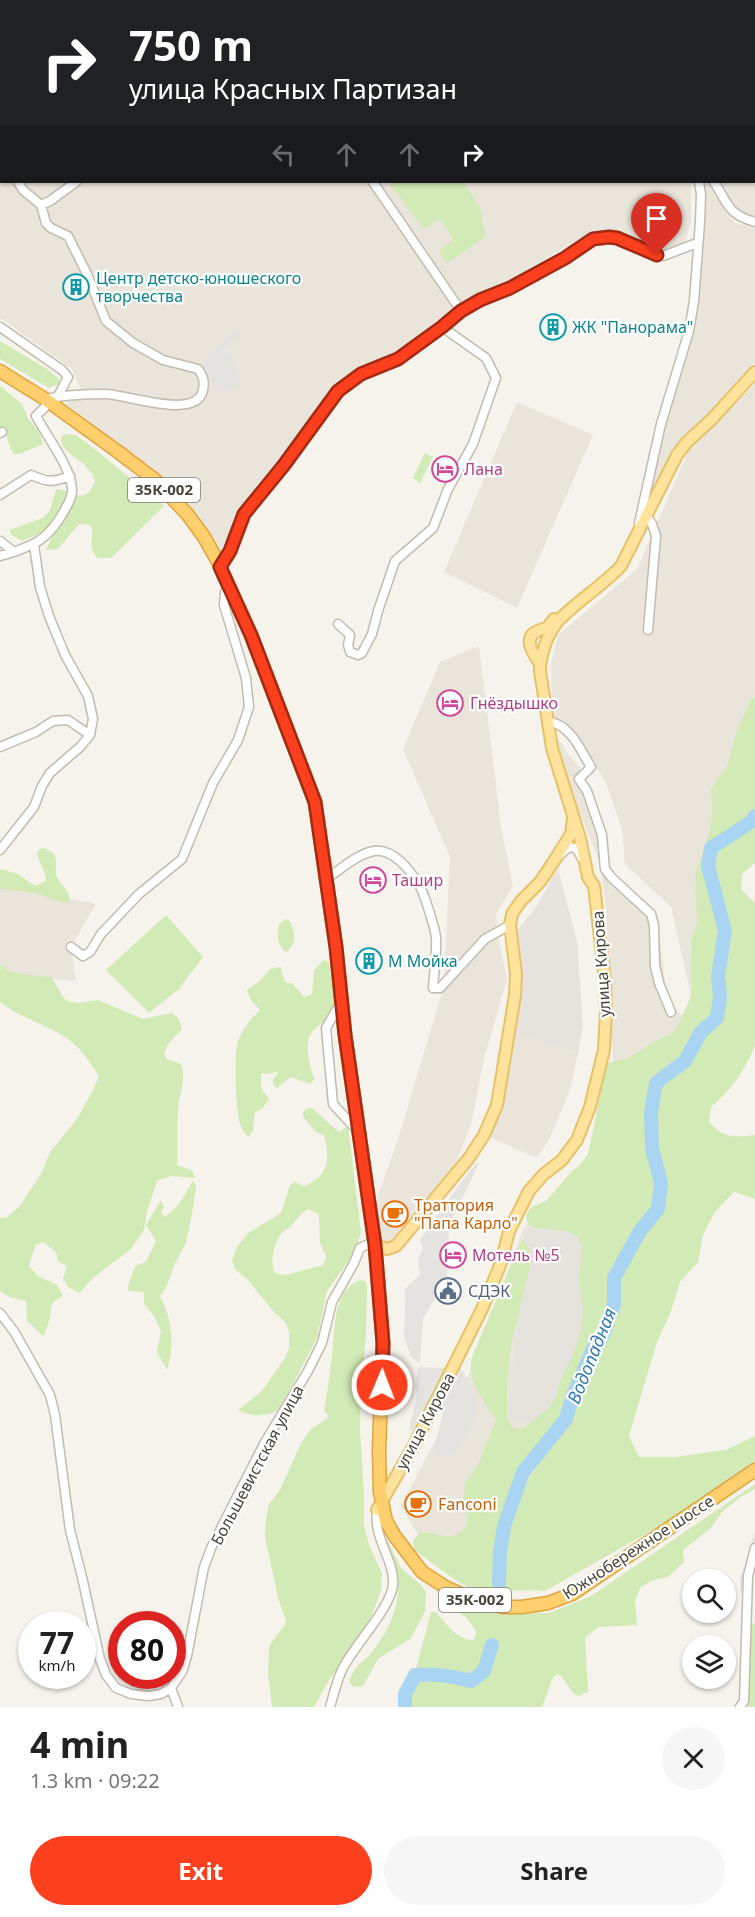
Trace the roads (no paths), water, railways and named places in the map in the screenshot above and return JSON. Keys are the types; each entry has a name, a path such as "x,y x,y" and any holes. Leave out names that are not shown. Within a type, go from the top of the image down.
{"highway":[{"name":"Южнобережное шоссе","path":"0,371 52,404 155,480 224,558 315,802 336,947 368,1246 383,1343 379,1507 394,1535 422,1572 447,1588 477,1601 503,1607 548,1603 572,1594 755,1470"},
{"name":"Южнобережное шоссе","path":"0,376 52,404 143,477 177,511 199,539 242,631 310,805 331,950 379,1335 375,1446 379,1507 383,1525 403,1556 422,1576 465,1600 492,1609 521,1610 549,1606 577,1595 755,1479"}],"main road":[{"name":"улица Кирова","path":"379,1507 414,1445 482,1309 501,1263 509,1231 530,1191 543,1175 562,1160 577,1140 590,1107 604,1050 605,981 594,886 588,877 573,816 552,748 540,664 550,629 621,566 677,455 755,372"},
{"path":"540,664 528,643 532,634 538,630 550,629 555,617 618,564 645,518"},
{"path":"368,1246 387,1249 396,1246 469,1158 484,1135 497,1106 515,995 516,974 510,925 512,914 540,882 554,861 570,834 573,816"}],"street":[{"path":"19,183 23,190 41,205 46,223 68,236 87,274 106,321 133,343 162,360 198,369 204,376 203,394 198,400 181,405 107,394 52,404"},
{"path":"41,205 75,183"},
{"path":"374,183 461,311"},
{"path":"637,529 661,424 689,331 694,301 701,194 699,183"},
{"path":"715,183 732,211 739,217 755,222"},
{"path":"224,558 244,514 284,465 338,391 361,374 398,359 461,311 565,258 593,239 617,238 663,256 697,243"},
{"path":"0,327 62,370 68,377 52,404 36,416 47,438 60,455 69,476 72,492 61,516 49,534 34,545 0,556"},
{"path":"338,624 350,635 348,645 350,652 358,655 362,653 372,634 394,561 433,528 448,489 473,444 484,415 496,378 486,358 442,327"},
{"path":"0,495 31,475 54,482 69,476"},
{"path":"645,518 652,524 656,536 648,630"},
{"path":"0,541 14,552"},
{"path":"0,850 34,807 50,773 80,747 90,735 93,719 88,696 65,655 49,616 40,587 34,545"},
{"path":"71,947 83,956 90,952 101,934 139,894 182,859 213,783 238,740 249,706 246,678 224,605 225,592"},
{"path":"0,747 36,732 53,721 68,720 90,735"},
{"path":"548,722 562,727 574,739 591,767 579,779 587,791 602,835 605,869 651,914 654,925 655,966 659,983 671,1012"},
{"path":"554,861 568,848 573,847 578,850 588,877"},
{"path":"326,879 372,851 391,854 402,864 420,886 436,936 433,988 440,988 484,939 510,925"},
{"name":"Большевистская улица","path":"186,1659 204,1567 212,1546 265,1442 308,1371 322,1343 332,1302 354,1263 368,1246"},
{"path":"0,1313 15,1333 50,1395 55,1415 62,1483 70,1530 100,1659 108,1678"},
{"path":"330,1707 343,1668 376,1620 393,1586 392,1573 378,1533 376,1519 379,1507"},
{"path":"740,1707 744,1701 748,1576 755,1548"},
{"path":"118,1689 130,1694 149,1696 161,1694 169,1689"},
{"path":"171,1689 178,1707"}],"waterway":[{"name":"Водопадная","path":"499,1583 500,1551 504,1526 523,1472 566,1419 573,1395 592,1351 604,1333 614,1304 614,1278 640,1231 658,1209 661,1183 652,1148 651,1113 656,1083 685,1061 701,1032 717,1018 720,997 718,976 725,931 708,866 711,848 751,822 755,816"},
{"name":"Водопадная","path":"405,1707 405,1694 415,1675 443,1675 471,1681 484,1671 492,1645"}],"place":[{"name":"Центр детско-юношеского творчества","path":"76,287"},
{"name":"ЖК \"Панорама\"","path":"553,327"},
{"name":"Лана","path":"445,469"},
{"name":"Гнёздышко","path":"450,703"},
{"name":"Ташир","path":"373,880"},
{"name":"М Мойка","path":"369,961"},
{"name":"Траттория \"Папа Карло\"","path":"395,1214"},
{"name":"Мотель №5","path":"453,1255"},
{"name":"СДЭК","path":"448,1291"},
{"name":"Fanconi","path":"418,1504"}]}
